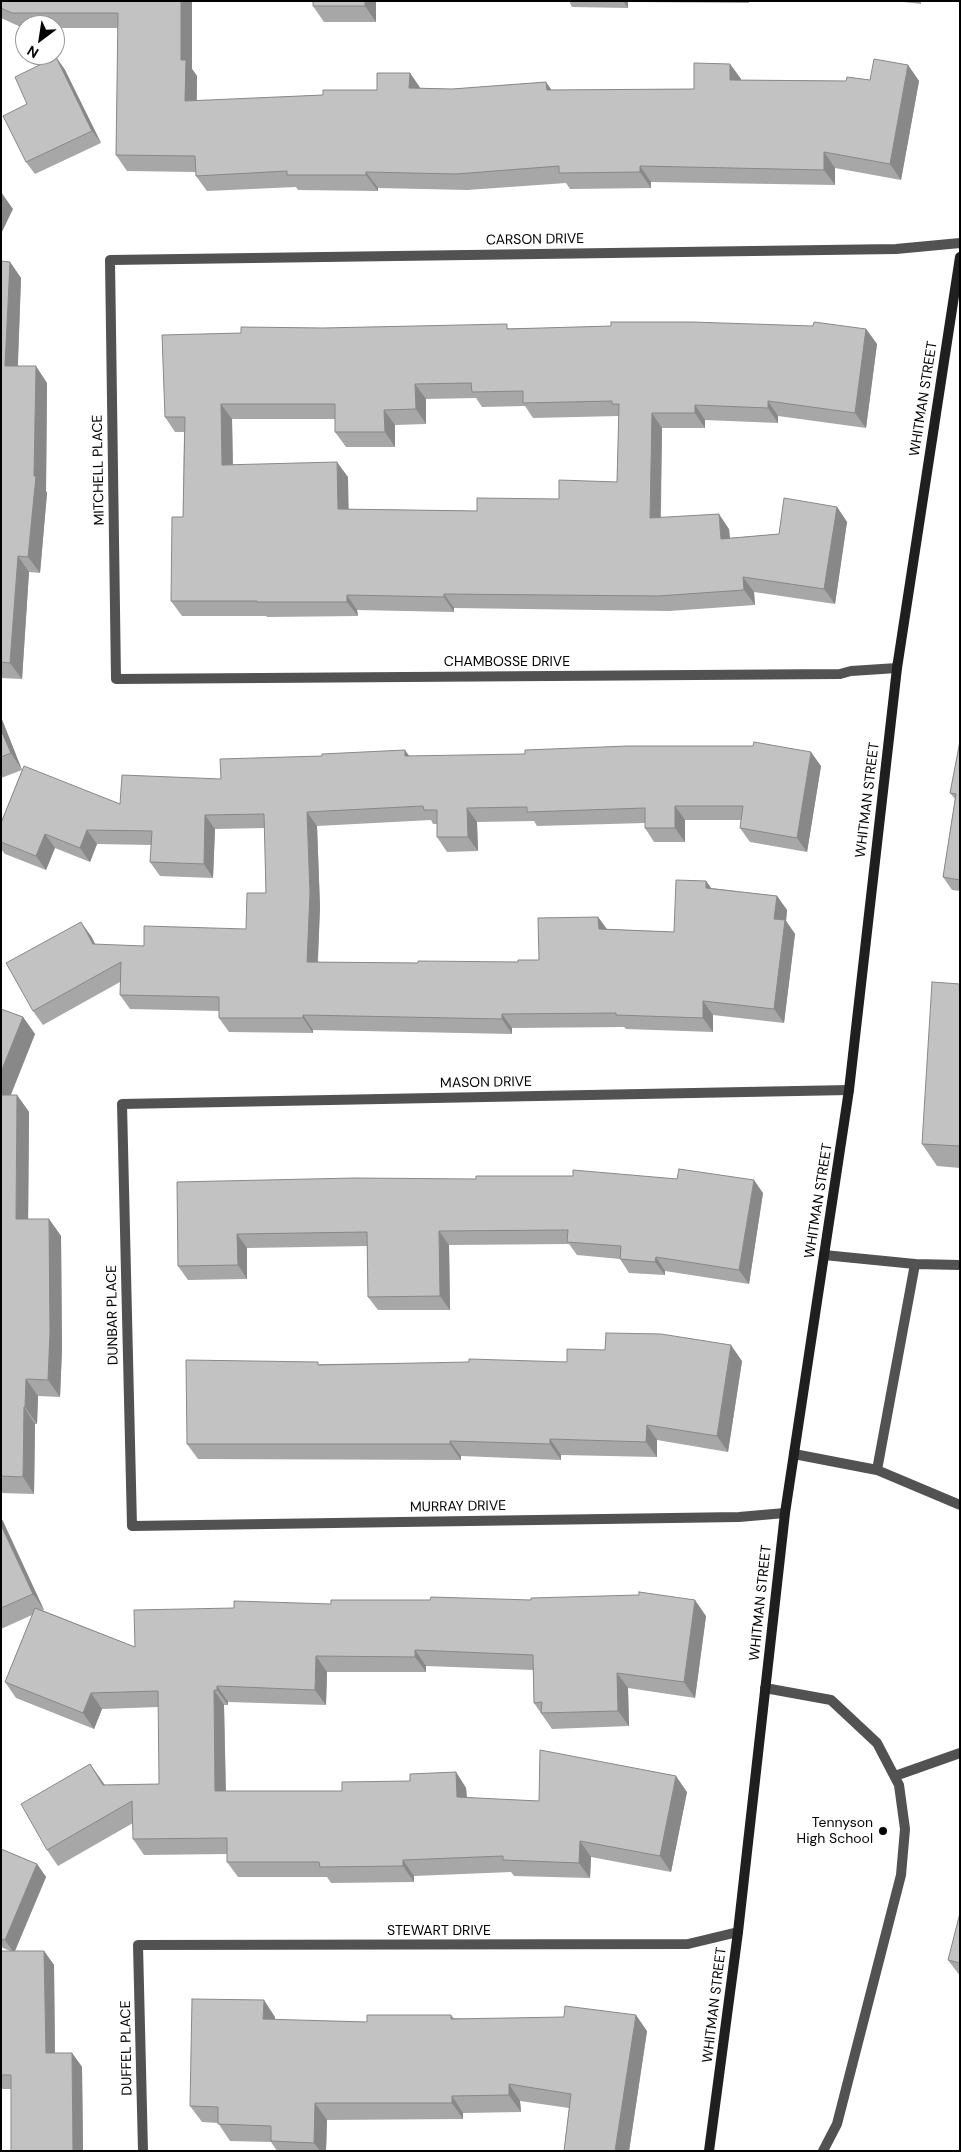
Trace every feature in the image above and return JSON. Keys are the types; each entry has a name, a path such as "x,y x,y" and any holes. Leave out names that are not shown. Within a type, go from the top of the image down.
{"street":[{"name":"CARSON DRIVE","path":"110,260 896,248 960,243"},
{"name":"WHITMAN STREET","path":"709,2151 738,1932 785,1513 850,1090 897,668 960,257"},
{"name":"MITCHELL PLACE","path":"110,260 116,679"},
{"name":"CHAMBOSSE DRIVE","path":"116,679 840,674 851,671 897,668"},
{"name":"MASON DRIVE","path":"122,1104 850,1090"},
{"name":"DUNBAR PLACE","path":"122,1104 132,1526"},
{"path":"824,1254 915,1264 960,1265"},
{"path":"877,1470 915,1264"},
{"path":"794,1454 877,1470 960,1505"},
{"name":"MURRAY DRIVE","path":"132,1526 739,1517 785,1513"},
{"path":"765,1688 831,1700 877,1743 900,1785 905,1830 901,1875 837,2124 823,2151"},
{"path":"895,1776 960,1753"},
{"name":"STEWART DRIVE","path":"138,1945 688,1944 738,1932"},
{"name":"DUFFEL PLACE","path":"138,1945 143,2151"}],"building":[{"path":"1,1 181,1 181,60 186,60 185,101 323,95 323,90 377,90 377,73 410,73 409,88 452,89 546,82 547,90 694,89 694,63 730,64 730,80 846,81 847,77 870,80 874,59 908,65 890,164 824,152 824,170 640,166 640,172 559,173 559,166 456,174 366,172 366,175 287,175 287,171 196,176 195,156 116,155 118,13 12,13 1,8"},
{"path":"313,1 365,1 365,6 313,6"},
{"path":"40,65 60,65 92,131 26,162 3,116 27,104 15,77"},
{"path":"1,261 10,262 5,366 36,366 34,476 36,476 28,557 18,556 10,663 1,662"},
{"path":"611,322 692,322 813,326 814,322 866,329 855,413 768,401 768,408 695,405 695,413 652,413 650,518 719,514 721,539 779,534 784,498 837,507 824,589 743,577 744,590 658,596 444,594 444,597 347,595 347,602 171,601 172,517 183,517 185,417 165,417 162,335 241,333 241,327 323,328 507,324 507,329 611,326","holes":["471,383 472,392 523,391 523,403 612,401 612,404 619,404 617,482 559,480 559,499 477,498 477,511 338,509 337,462 222,465 221,404 335,404 335,432 385,432 384,410 416,409 415,384"]},
{"path":"1,730 11,753 1,757"},
{"path":"960,741 960,880 943,877 956,794 950,793"},
{"path":"754,742 811,752 797,838 740,828 743,806 675,806 675,828 645,828 645,808 527,812 527,807 467,808 468,837 437,837 437,810 424,810 423,806 307,812 310,893 307,962 418,963 418,961 518,962 518,960 539,960 538,918 598,917 599,929 674,932 676,880 706,881 706,888 777,896 774,919 785,920 774,1009 703,1001 703,1018 616,1015 616,1013 502,1014 502,1019 303,1015 303,1018 219,1018 219,997 120,995 121,962 33,1011 6,963 81,922 93,944 144,946 144,926 246,929 247,893 266,893 264,814 205,815 204,864 150,862 152,831 87,830 80,848 45,834 36,856 1,842 1,823 24,766 120,804 122,775 221,779 220,759 322,756 322,754 405,750 405,756 525,754 525,750 628,746 753,746"},
{"path":"932,982 960,984 960,1146 922,1144"},
{"path":"1,1009 23,1017 1,1072"},
{"path":"1,1095 17,1095 16,1219 49,1219 50,1332 48,1380 26,1379 23,1477 1,1476"},
{"path":"679,1169 754,1180 739,1270 656,1257 655,1262 620,1259 621,1246 567,1242 568,1230 439,1231 440,1296 368,1297 367,1232 237,1234 238,1265 178,1266 177,1182 354,1178 476,1179 476,1176 573,1176 573,1170 677,1179"},
{"path":"606,1333 661,1334 731,1345 717,1436 647,1425 646,1442 550,1439 550,1444 450,1441 450,1444 187,1444 186,1360 318,1362 318,1365 469,1362 469,1359 567,1362 567,1349 605,1350"},
{"path":"1,1525 33,1594 1,1608"},
{"path":"639,1592 695,1600 684,1682 617,1673 618,1711 541,1713 542,1702 534,1703 533,1655 415,1650 415,1657 316,1656 315,1690 217,1686 217,1690 214,1690 215,1791 342,1791 342,1782 410,1781 410,1774 456,1772 457,1797 539,1801 540,1750 676,1776 660,1856 580,1841 579,1863 503,1860 503,1856 403,1860 403,1866 320,1867 319,1862 227,1862 227,1838 133,1839 132,1801 47,1850 21,1804 90,1764 103,1785 159,1784 158,1691 91,1693 83,1713 5,1682 35,1608 135,1647 134,1610 234,1608 234,1601 331,1604 331,1600 430,1600 431,1597 531,1600 531,1598 639,1595"},
{"path":"1,1849 37,1864 5,1940 1,1939"},
{"path":"960,1913 960,1963 948,1960"},
{"path":"1,1951 44,1951 46,2053 72,2053 73,2151 11,2151 11,2075 1,2075"},
{"path":"192,1999 264,2000 263,2019 367,2022 367,2015 451,2015 451,2019 564,2017 565,2006 636,2015 615,2151 564,2151 571,2094 509,2084 509,2095 452,2096 452,2103 315,2103 314,2143 271,2141 271,2126 218,2124 218,2107 190,2106"}],"place":[{"name":"Tennyson High School","path":"883,1831"}]}
